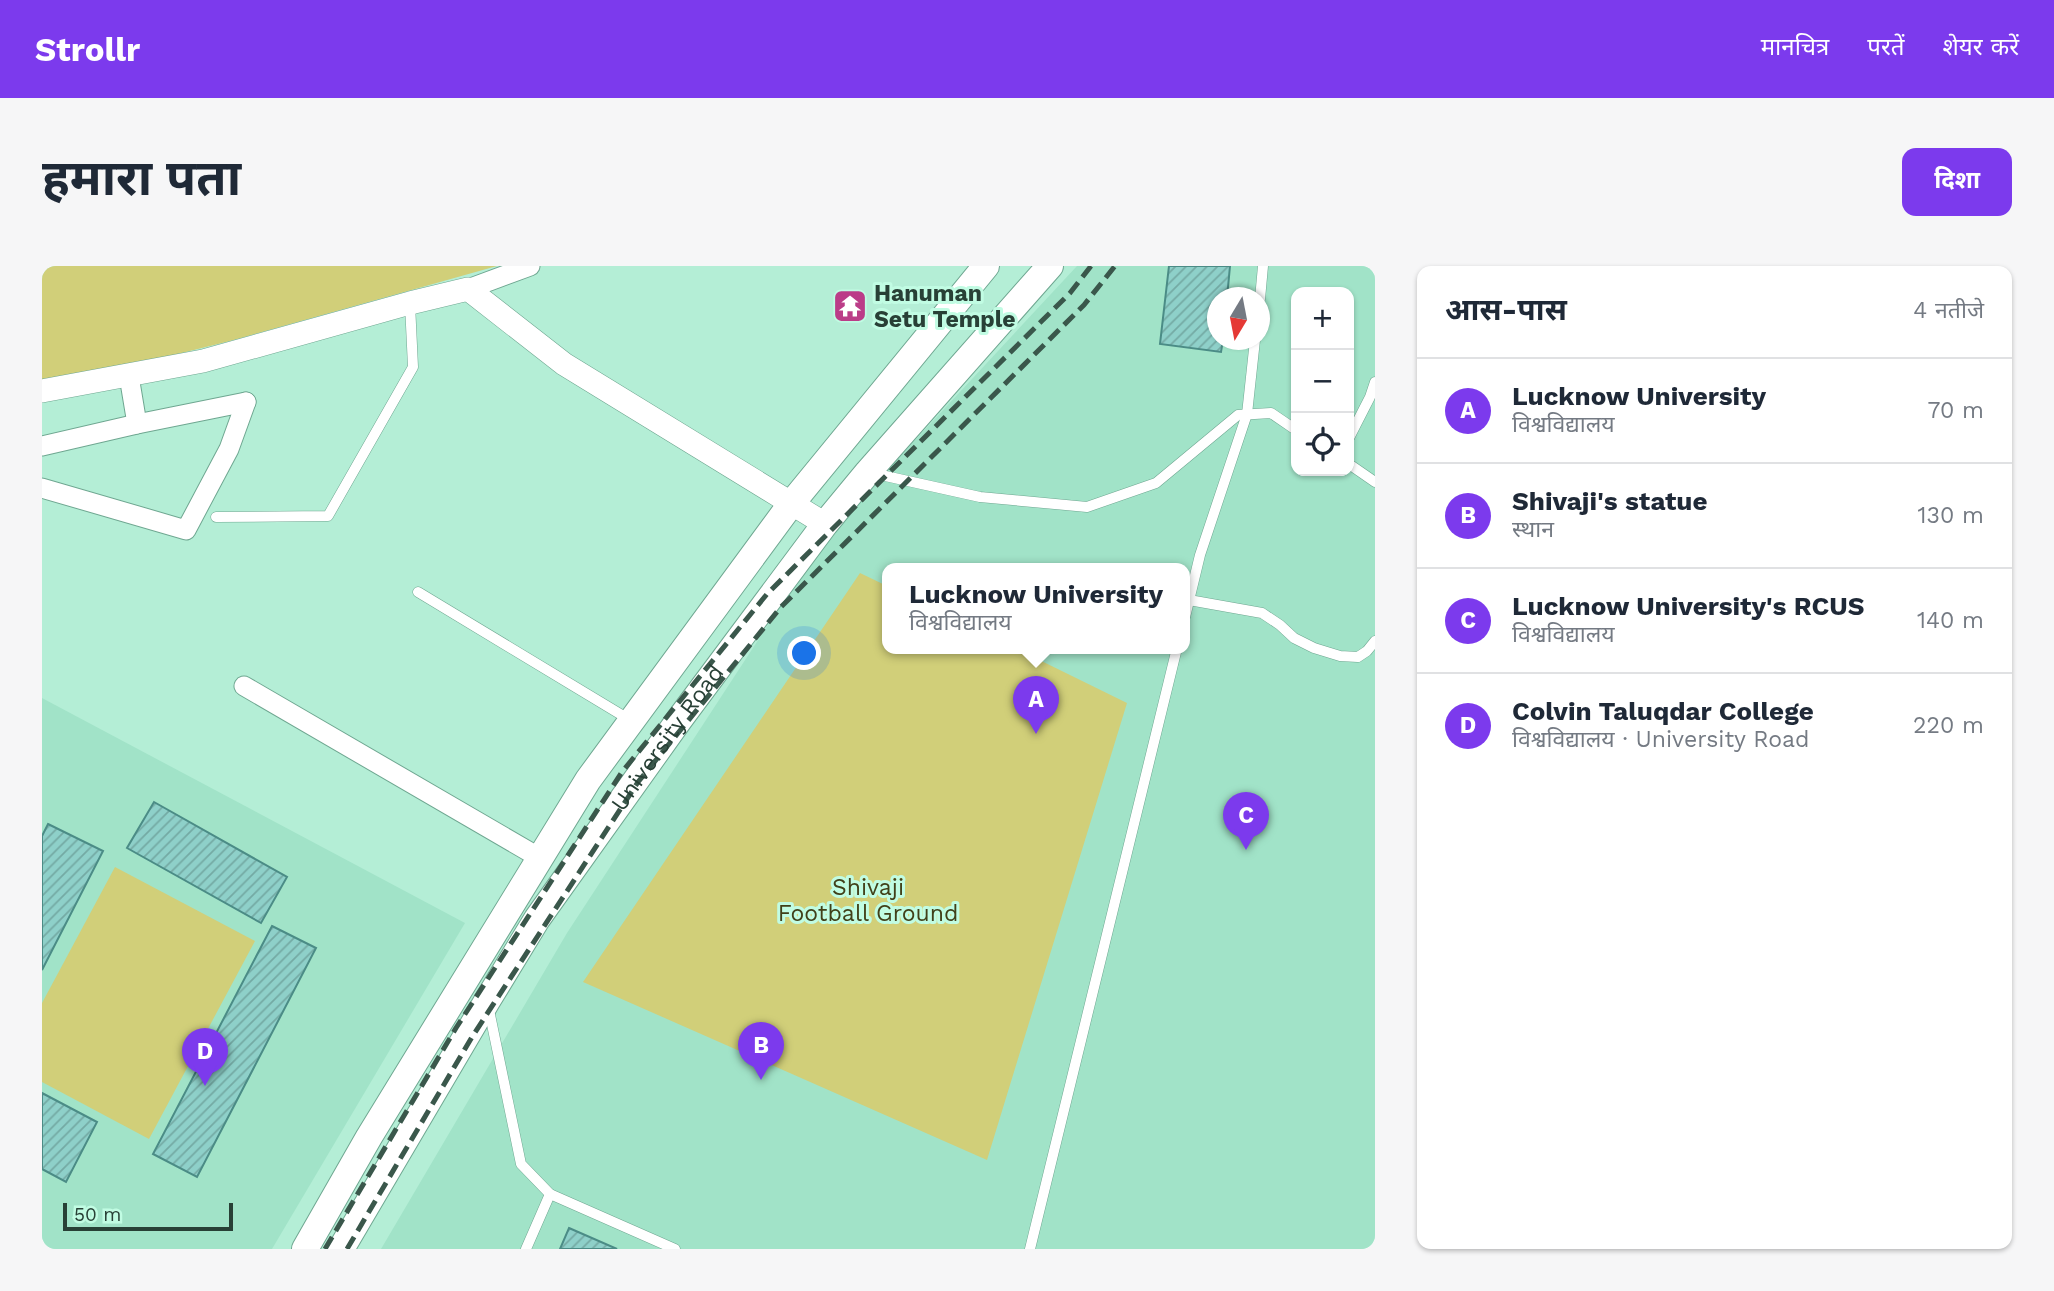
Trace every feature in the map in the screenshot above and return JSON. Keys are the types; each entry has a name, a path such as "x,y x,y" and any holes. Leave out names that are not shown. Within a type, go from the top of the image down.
{"main road":[{"name":"University Road","path":"305,1249 369,1137 588,780 791,504 986,266"},
{"name":"University Road","path":"341,1249 537,919 679,720 825,524 1050,266"},
{"path":"474,967 492,992"}],"street":[{"path":"42,391 203,361 468,289 530,266"},
{"path":"468,289 564,363 825,524"},
{"path":"129,376 137,424"},
{"path":"42,446 246,402 229,449 186,530 42,488"},
{"path":"244,686 540,858"}],"lane":[{"path":"1260,287 1263,266"},
{"path":"216,517 328,516 413,367 410,303"},
{"path":"1190,596 1200,555 1247,414 1254,350"},
{"path":"1354,428 1375,382"},
{"path":"868,472 980,497 1087,507 1156,484 1238,415 1271,413 1291,426"},
{"path":"1354,467 1375,482"},
{"path":"418,592 631,721"},
{"path":"1190,600 1262,613 1294,638 1340,656 1358,657 1375,641"},
{"path":"1030,1249 1176,654"},
{"path":"492,992 521,1164 550,1194 675,1249"},
{"path":"526,1249 550,1194"}],"shaded area":[{"path":"1077,266 1375,266 1375,1249 381,1249 567,933 826,536"},
{"path":"42,698 465,923 272,1249 42,1249"}],"green space":[{"path":"42,266 497,266 230,341 97,374 42,383"},
{"name":"Shivaji Football Ground","path":"860,573 882,584 882,654 1027,654 1127,703 987,1160 583,982"},
{"path":"115,867 255,941 149,1139 42,1082 42,1003"}],"building":[{"path":"1169,266 1230,266 1228,287 1207,287 1207,350 1221,352 1160,344"},
{"path":"154,802 287,877 261,923 127,848"},
{"path":"48,824 103,851 42,970 42,836"},
{"path":"272,926 316,948 197,1177 153,1154"},
{"path":"42,1093 97,1122 66,1182 42,1169"},
{"path":"569,1228 617,1249 560,1249"}],"railway":[{"path":"325,1249 456,1028 622,772 767,594 1070,293 1091,266"},
{"path":"347,1249 472,1037 638,782 781,607 1084,305 1115,266"}],"place":[{"name":"Hanuman Setu Temple","path":"850,306"},
{"name":"Lucknow University","path":"1036,734"},
{"name":"Lucknow University's RCUS","path":"1246,850"},
{"name":"Shivaji's statue","path":"761,1080"},
{"name":"Colvin Taluqdar College","path":"205,1086"}]}
